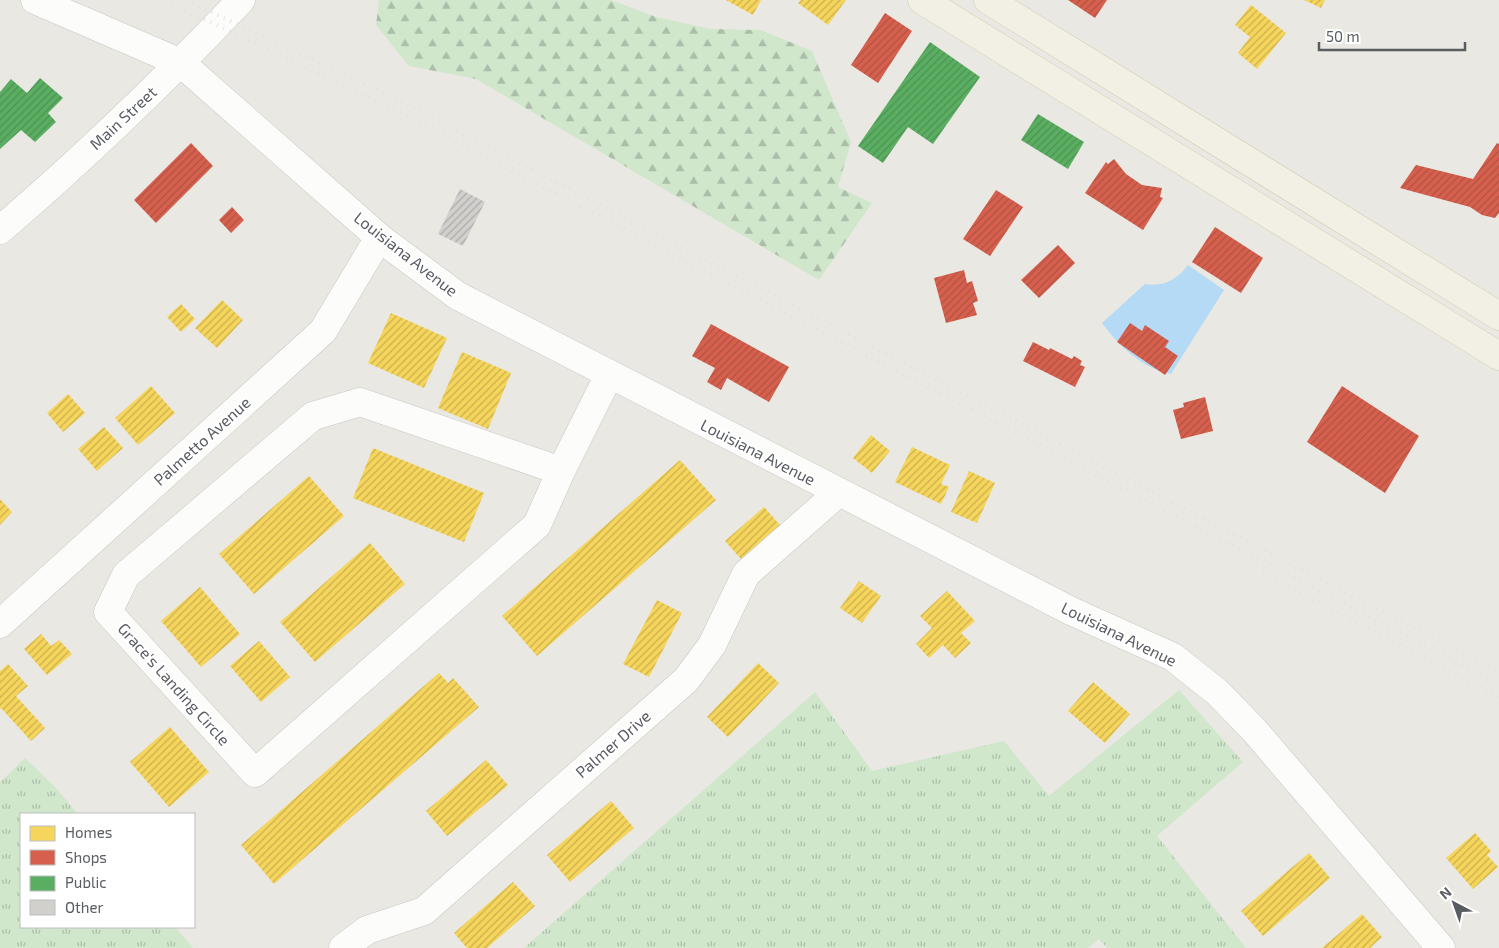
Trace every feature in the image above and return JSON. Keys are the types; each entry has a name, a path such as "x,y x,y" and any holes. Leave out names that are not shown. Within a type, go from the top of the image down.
{"main road":[{"path":"922,0 1499,356"},
{"path":"988,0 1499,316"},
{"path":"1012,56 1025,50 1037,48 1072,52"}],"street":[{"name":"Louisiana Avenue","path":"35,0 181,63 381,239 458,296 838,493 1071,611 1173,657 1217,692 1254,730 1441,948"},
{"name":"Main Street","path":"0,230 50,187 181,63 241,0"},
{"name":"Palmetto Avenue","path":"0,624 323,331 371,251 381,239"},
{"name":"Grace's Landing Circle","path":"560,471 360,402 313,416 126,575 108,612 254,773 537,525 560,471 609,375"},
{"name":"Palmer Drive","path":"343,948 367,930 424,911 686,680 712,645 746,574 838,493"}],"green space":[{"path":"379,0 611,0 656,17 711,29 761,30 812,51 851,142 838,187 872,203 819,280 476,79 409,66 376,25"},
{"path":"1179,690 1243,762 1157,836 1246,948 1107,948 1099,939 1088,948 524,948 815,692 872,771 1004,741 1049,796"},
{"path":"25,758 55,787 77,813 20,813 20,928 176,928 193,948 0,948 0,782"}],"water":[{"path":"1188,265 1224,290 1171,374 1151,367 1132,355 1102,323 1145,284 1152,285 1169,281 1179,275"}],"building: Homes":[{"path":"726,0 761,0 753,15"},
{"path":"801,0 846,0 828,25 798,3"},
{"path":"1304,0 1325,0 1321,8"},
{"path":"1251,5 1286,33 1257,69 1238,53 1250,37 1235,25"},
{"path":"222,300 243,320 217,348 195,328"},
{"path":"181,304 195,319 181,332 167,317"},
{"path":"391,313 447,338 424,388 368,363"},
{"path":"462,352 511,373 488,429 438,408"},
{"path":"151,386 175,413 138,445 115,418"},
{"path":"68,394 85,413 63,432 47,413"},
{"path":"104,427 123,448 97,471 78,449"},
{"path":"871,435 890,451 872,473 853,458"},
{"path":"912,447 950,465 941,484 949,487 941,504 895,482"},
{"path":"373,448 484,493 464,542 353,498"},
{"path":"680,460 716,500 537,656 502,616"},
{"path":"969,471 995,483 977,523 951,512"},
{"path":"309,476 344,516 254,594 219,554"},
{"path":"0,499 12,512 0,525"},
{"path":"764,507 780,525 741,559 725,541"},
{"path":"370,543 405,584 315,662 280,622"},
{"path":"859,581 881,596 862,623 840,608"},
{"path":"200,587 240,634 201,667 161,621"},
{"path":"947,591 975,621 961,633 971,643 955,658 943,645 929,658 916,644 932,628 920,616"},
{"path":"657,600 682,613 649,677 623,664"},
{"path":"41,634 51,646 59,640 72,654 47,675 24,649"},
{"path":"259,641 290,677 261,702 230,666"},
{"path":"758,663 779,683 728,737 707,717"},
{"path":"8,664 28,686 16,696 45,728 31,741 0,709 0,671"},
{"path":"439,673 448,683 453,678 479,707 274,884 241,845"},
{"path":"1093,682 1130,714 1105,743 1068,711"},
{"path":"170,727 209,772 169,807 130,762"},
{"path":"486,760 508,785 447,836 426,811"},
{"path":"611,801 634,828 570,882 547,855"},
{"path":"1475,833 1491,851 1487,855 1498,867 1473,889 1446,858"},
{"path":"1309,853 1330,878 1263,936 1241,911"},
{"path":"513,882 535,906 487,948 467,948 454,933"},
{"path":"1362,914 1382,937 1370,948 1322,948"}],"building: Shops":[{"path":"1068,0 1107,0 1095,18"},
{"path":"885,13 912,31 878,83 851,65"},
{"path":"191,143 213,166 156,223 134,200"},
{"path":"1497,143 1499,144 1499,213 1495,218 1482,215 1470,207 1400,188 1416,165 1473,179"},
{"path":"1114,159 1126,174 1142,185 1162,188 1160,197 1163,198 1143,230 1085,193 1106,162 1108,164"},
{"path":"996,190 1023,207 990,256 963,239"},
{"path":"232,207 244,220 231,233 219,220"},
{"path":"1215,227 1263,258 1241,293 1192,262"},
{"path":"1058,245 1075,263 1039,298 1021,280"},
{"path":"964,270 967,283 972,281 978,301 973,303 977,315 946,323 934,278"},
{"path":"1130,323 1142,331 1145,325 1169,341 1165,347 1178,356 1165,375 1117,342"},
{"path":"711,324 789,367 769,402 727,378 721,390 707,382 715,368 692,356"},
{"path":"1033,342 1072,359 1074,356 1082,361 1080,365 1085,367 1075,387 1023,361"},
{"path":"1342,386 1419,436 1385,493 1307,442"},
{"path":"1205,397 1213,431 1181,439 1173,410 1184,407 1183,403"}],"building: Public":[{"path":"930,42 980,77 933,144 908,127 883,163 858,146"},
{"path":"40,78 63,98 48,113 56,122 35,142 21,130 0,149 0,92 11,79 27,93"},
{"path":"1038,114 1084,142 1068,169 1021,140"}],"building: Other":[{"path":"460,189 485,202 463,246 438,234"}],"railway":[{"path":"159,0 217,25 401,113 1499,684"},
{"path":"186,0 402,102 1499,672"},
{"path":"1263,573 1499,697"}]}
